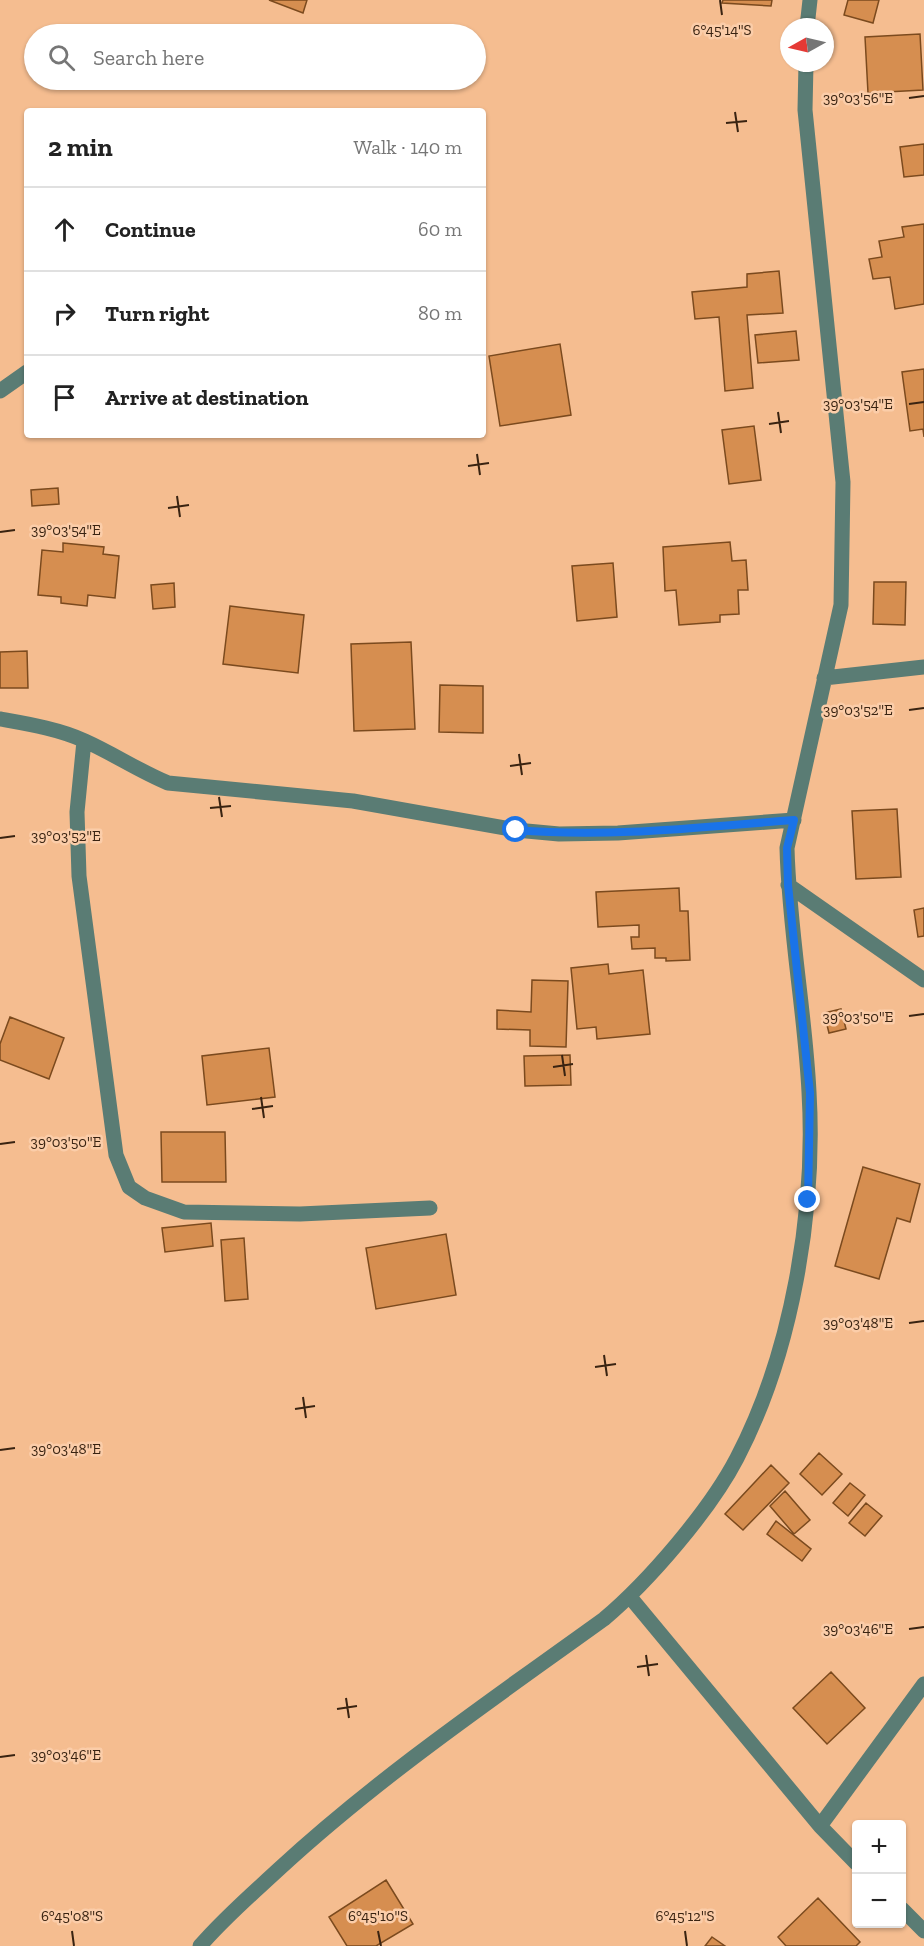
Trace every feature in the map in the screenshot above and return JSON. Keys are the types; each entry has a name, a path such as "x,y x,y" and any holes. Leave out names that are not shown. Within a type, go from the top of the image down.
{"street":[{"path":"808,18 810,0"},
{"path":"200,1946 220,1924 328,1824 417,1754 604,1619 630,1597 709,1503 737,1459 772,1382 798,1271 808,1200 810,1093 788,885 787,848 841,605 843,482 805,110 806,72"},
{"path":"0,391 24,374"},
{"path":"824,678 924,668"},
{"path":"0,719 42,727 84,741 142,773 168,783 353,801 516,830 559,834 618,833 794,820"},
{"path":"84,741 77,812 79,876 116,1155 129,1187 146,1198 184,1212 300,1215 430,1208"},
{"path":"788,885 924,980"},
{"path":"630,1597 820,1826 852,1859"},
{"path":"820,1826 924,1684"},
{"path":"906,1913 924,1931"}],"building":[{"path":"269,0 307,0 303,13"},
{"path":"723,0 772,0 771,6 722,3"},
{"path":"848,0 879,0 873,23 844,15"},
{"path":"920,34 923,90 868,93 865,37"},
{"path":"924,144 924,175 904,177 900,147"},
{"path":"924,224 924,304 895,309 890,277 873,279 869,259 882,257 879,241 904,237 902,227"},
{"path":"779,271 783,313 747,315 753,388 725,391 719,317 695,319 692,292 747,287 747,274"},
{"path":"796,331 799,360 758,363 755,335"},
{"path":"560,344 571,415 500,426 489,356"},
{"path":"924,369 924,437 923,429 910,431 902,372"},
{"path":"754,426 761,480 729,484 722,430"},
{"path":"58,488 59,504 32,506 31,490"},
{"path":"730,542 732,561 746,560 748,590 738,590 739,614 720,615 720,622 679,625 676,590 665,591 663,547"},
{"path":"63,543 104,547 103,554 119,556 115,598 88,595 87,606 61,603 61,597 38,595 42,550 63,552"},
{"path":"613,563 617,617 577,621 572,566"},
{"path":"874,582 906,582 905,625 873,624"},
{"path":"174,583 175,607 153,609 151,585"},
{"path":"230,606 304,615 298,673 223,664"},
{"path":"411,642 415,729 354,731 351,644"},
{"path":"27,651 28,688 0,688 0,652"},
{"path":"440,685 483,686 483,733 439,732"},
{"path":"897,809 901,877 856,879 852,811"},
{"path":"679,888 680,911 688,911 690,960 666,961 666,958 655,958 655,948 632,949 631,937 639,937 639,925 598,927 596,892"},
{"path":"924,908 924,936 918,937 914,910"},
{"path":"608,964 609,974 643,970 650,1034 597,1039 596,1027 577,1029 571,968"},
{"path":"532,980 568,981 566,1047 530,1046 530,1030 497,1029 497,1010 531,1012"},
{"path":"841,1009 846,1029 829,1033 824,1013"},
{"path":"10,1017 64,1038 49,1079 0,1060 0,1044"},
{"path":"269,1048 275,1097 207,1105 202,1056"},
{"path":"570,1055 571,1085 525,1086 524,1056"},
{"path":"161,1132 225,1132 226,1182 162,1182"},
{"path":"863,1167 920,1184 910,1222 897,1218 879,1279 835,1266"},
{"path":"211,1223 213,1246 165,1252 162,1228"},
{"path":"446,1234 456,1295 376,1309 366,1248"},
{"path":"244,1238 248,1299 225,1301 221,1240"},
{"path":"819,1453 842,1474 822,1495 800,1474"},
{"path":"771,1465 789,1483 743,1530 725,1514"},
{"path":"850,1483 865,1495 848,1516 833,1503"},
{"path":"785,1491 810,1520 794,1534 770,1506"},
{"path":"866,1503 882,1516 865,1536 849,1523"},
{"path":"776,1521 811,1549 802,1561 767,1534"},
{"path":"831,1672 865,1708 827,1744 793,1708"},
{"path":"386,1880 413,1924 376,1946 347,1946 329,1917"},
{"path":"818,1898 860,1942 856,1946 786,1946 778,1937"},
{"path":"712,1937 725,1946 705,1946"}],"route":[{"path":"516,830 559,834 618,833 794,820 787,848 788,885 810,1093 808,1200"}]}
